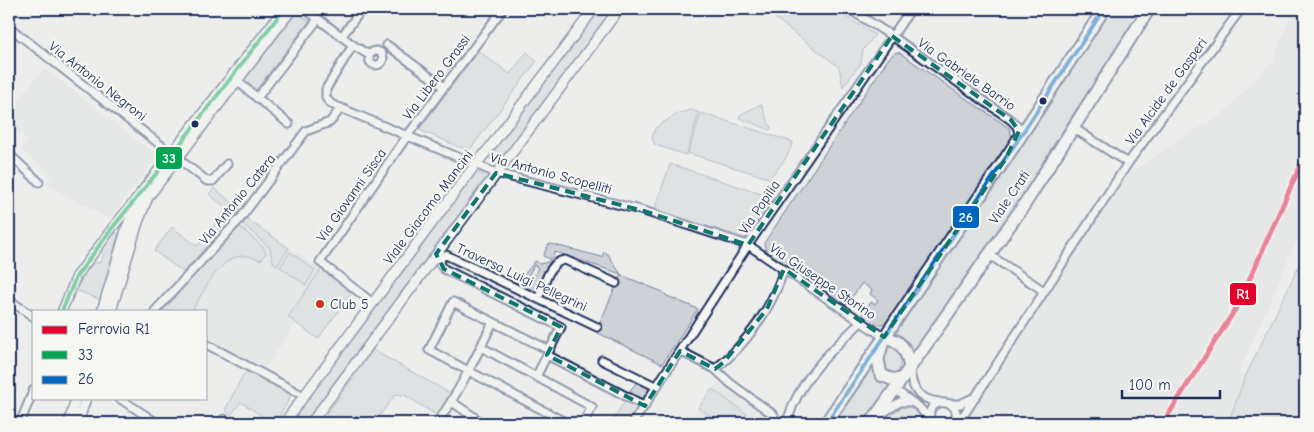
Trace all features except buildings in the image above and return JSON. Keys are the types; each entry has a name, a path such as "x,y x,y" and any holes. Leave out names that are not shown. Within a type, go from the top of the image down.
{"main road":[{"path":"826,423 1020,137 1104,9"},
{"name":"Viale Crati","path":"871,423 1024,205 1149,9"},
{"path":"884,337 894,339 900,344 906,353 910,367"},
{"path":"884,337 878,359 881,375 898,385"}],"street":[{"path":"174,157 284,9"},
{"path":"62,310 76,277 113,227 144,195 237,81 292,9"},
{"path":"304,9 369,55"},
{"path":"342,36 362,9"},
{"name":"Via Libero Grassi","path":"407,136 503,9"},
{"name":"Viale Giacomo Mancini","path":"284,423 475,165 488,151 594,9"},
{"path":"311,423 438,255 496,173 619,9"},
{"name":"Via Gabriele Barrio","path":"849,9 892,36 1011,120 1017,126 1020,137"},
{"name":"Via Popilia","path":"633,423 748,245 911,9"},
{"name":"Via Alcide de Gasperi","path":"955,423 965,413 1128,163 1241,9"},
{"path":"257,98 318,19"},
{"name":"Via Antonio Negroni","path":"9,27 174,157 209,182 227,164"},
{"name":"Via Antonio Scopelliti","path":"353,45 326,89 327,101 496,173 644,211 748,245"},
{"path":"387,45 444,87"},
{"path":"237,81 289,124"},
{"name":"Via Antonio Catera","path":"156,310 240,219 306,131 330,122 341,108"},
{"path":"1072,127 1113,150 1128,163"},
{"name":"Via Giovanni Sisca","path":"374,303 320,262 407,136"},
{"path":"9,154 39,182"},
{"path":"102,310 127,227 144,195"},
{"path":"111,310 138,222 144,195"},
{"path":"113,227 121,225 127,227"},
{"name":"Via Giuseppe Storino","path":"748,245 884,337"},
{"path":"988,254 1044,291"},
{"path":"438,255 440,264 444,269 561,327 536,377"},
{"name":"Traversa Luigi Pellegrini","path":"438,255 446,256 597,326"},
{"path":"538,299 554,264 565,260 616,284"},
{"path":"715,369 724,362 748,335 767,309 784,269"},
{"path":"9,300 32,316"},
{"path":"567,423 429,350 453,302 645,406"},
{"path":"787,423 797,398 810,376 825,357 862,321"},
{"path":"437,423 452,402 493,322"},
{"path":"208,345 304,396"},
{"path":"481,347 592,407 582,423"},
{"path":"680,351 715,369 730,383 774,415"},
{"path":"602,360 657,387"},
{"path":"910,367 912,384 917,392 929,400 956,405 964,403 978,392"},
{"path":"898,385 931,422"},
{"path":"20,423 32,394"},
{"path":"69,423 75,400"},
{"path":"78,423 85,400"},
{"path":"122,400 157,423"},
{"path":"871,423 896,404 904,401 913,403"},
{"path":"452,402 483,423"},
{"path":"931,422 929,417 931,408 934,405 946,403 952,406 956,413 955,423"},
{"path":"142,423 145,415"}],"highlighted area":[{"path":"892,36 1011,120 1019,131 1006,158 884,337 784,269 767,309 724,362 715,369 680,351 645,406 547,355 561,327 444,269 436,254 496,173 644,211 748,245"}],"shaded area":[{"path":"597,9 613,9 499,162 494,162 490,159 489,155"},
{"path":"763,9 834,9 875,35 863,50 861,63 843,87 839,67"},
{"path":"1112,9 1142,9 1062,131 1018,203 915,349 897,331"},
{"path":"1293,9 1305,9 1305,222 1239,372 1246,375 1228,423 963,423 1055,285 1090,229 1091,224 1125,177 1176,141 1220,116 1273,61"},
{"path":"297,12 309,21 256,90 243,81"},
{"path":"478,51 510,74 527,52 537,61 469,151 419,130"},
{"path":"896,52 1009,128 1013,140 888,322 877,324 862,316 871,302 875,304 878,300 870,294 872,290 862,283 846,306 766,251 764,243 889,58"},
{"path":"44,68 158,157 109,219 45,184 51,175 21,149 28,141 9,125 9,110"},
{"path":"761,104 771,128 770,130 739,118 740,115"},
{"path":"692,110 699,113 686,155 655,145 652,138 655,128 678,113"},
{"path":"701,113 793,142 783,162 768,178 688,153"},
{"path":"670,164 774,198 748,236 741,240 654,211"},
{"path":"474,172 484,175 486,178 304,423 287,423"},
{"path":"214,188 241,210 183,272 154,251 172,227 197,246 227,209 209,194"},
{"path":"247,219 321,269 288,317 296,323 264,371 208,341 208,310 163,310 236,228 239,228"},
{"path":"247,219 289,248 277,266 273,262 270,248 243,224"},
{"path":"240,227 263,247 266,253 261,260 249,256 239,256 230,260 214,274 193,310 163,310 236,228"},
{"path":"114,233 118,235 101,300 76,290 93,260 99,264 104,255 100,252"},
{"path":"551,244 602,257 604,252 608,254 620,274 555,252 536,290 531,290 529,287 538,268 534,265 523,285 516,284 516,278 520,280 535,261 540,264 548,262 550,259 543,256 548,245"},
{"path":"290,252 315,270 306,285 280,267"},
{"path":"1305,253 1305,423 1228,423 1246,375"},
{"name":"Club 5","path":"321,269 353,291 318,339 288,317"},
{"path":"621,275 698,309 662,364 596,332"},
{"path":"890,343 898,349 901,357 899,371 896,375 886,373 882,366 887,344"},
{"path":"373,350 453,395 438,416 406,396 396,394 374,423 340,423 326,415"},
{"path":"871,367 887,391 865,423 833,423"},
{"path":"247,372 254,373 292,394 275,423 272,423 241,402 231,415 225,410 243,375"},
{"path":"640,379 657,387 633,423 612,423 631,389"},
{"path":"718,381 778,423 687,423"},
{"path":"712,389 747,414 740,423 721,423 698,408"},
{"path":"903,405 912,406 925,423 880,423 898,407"}],"rail line":[{"name":"R1","path":"1163,423 1238,305 1305,155"}],"transit line":[{"name":"33","path":"62,310 76,277 284,9"},
{"name":"26","path":"826,423 1006,158 1104,9"}],"place":[{"name":"Club 5","path":"320,304"}]}
